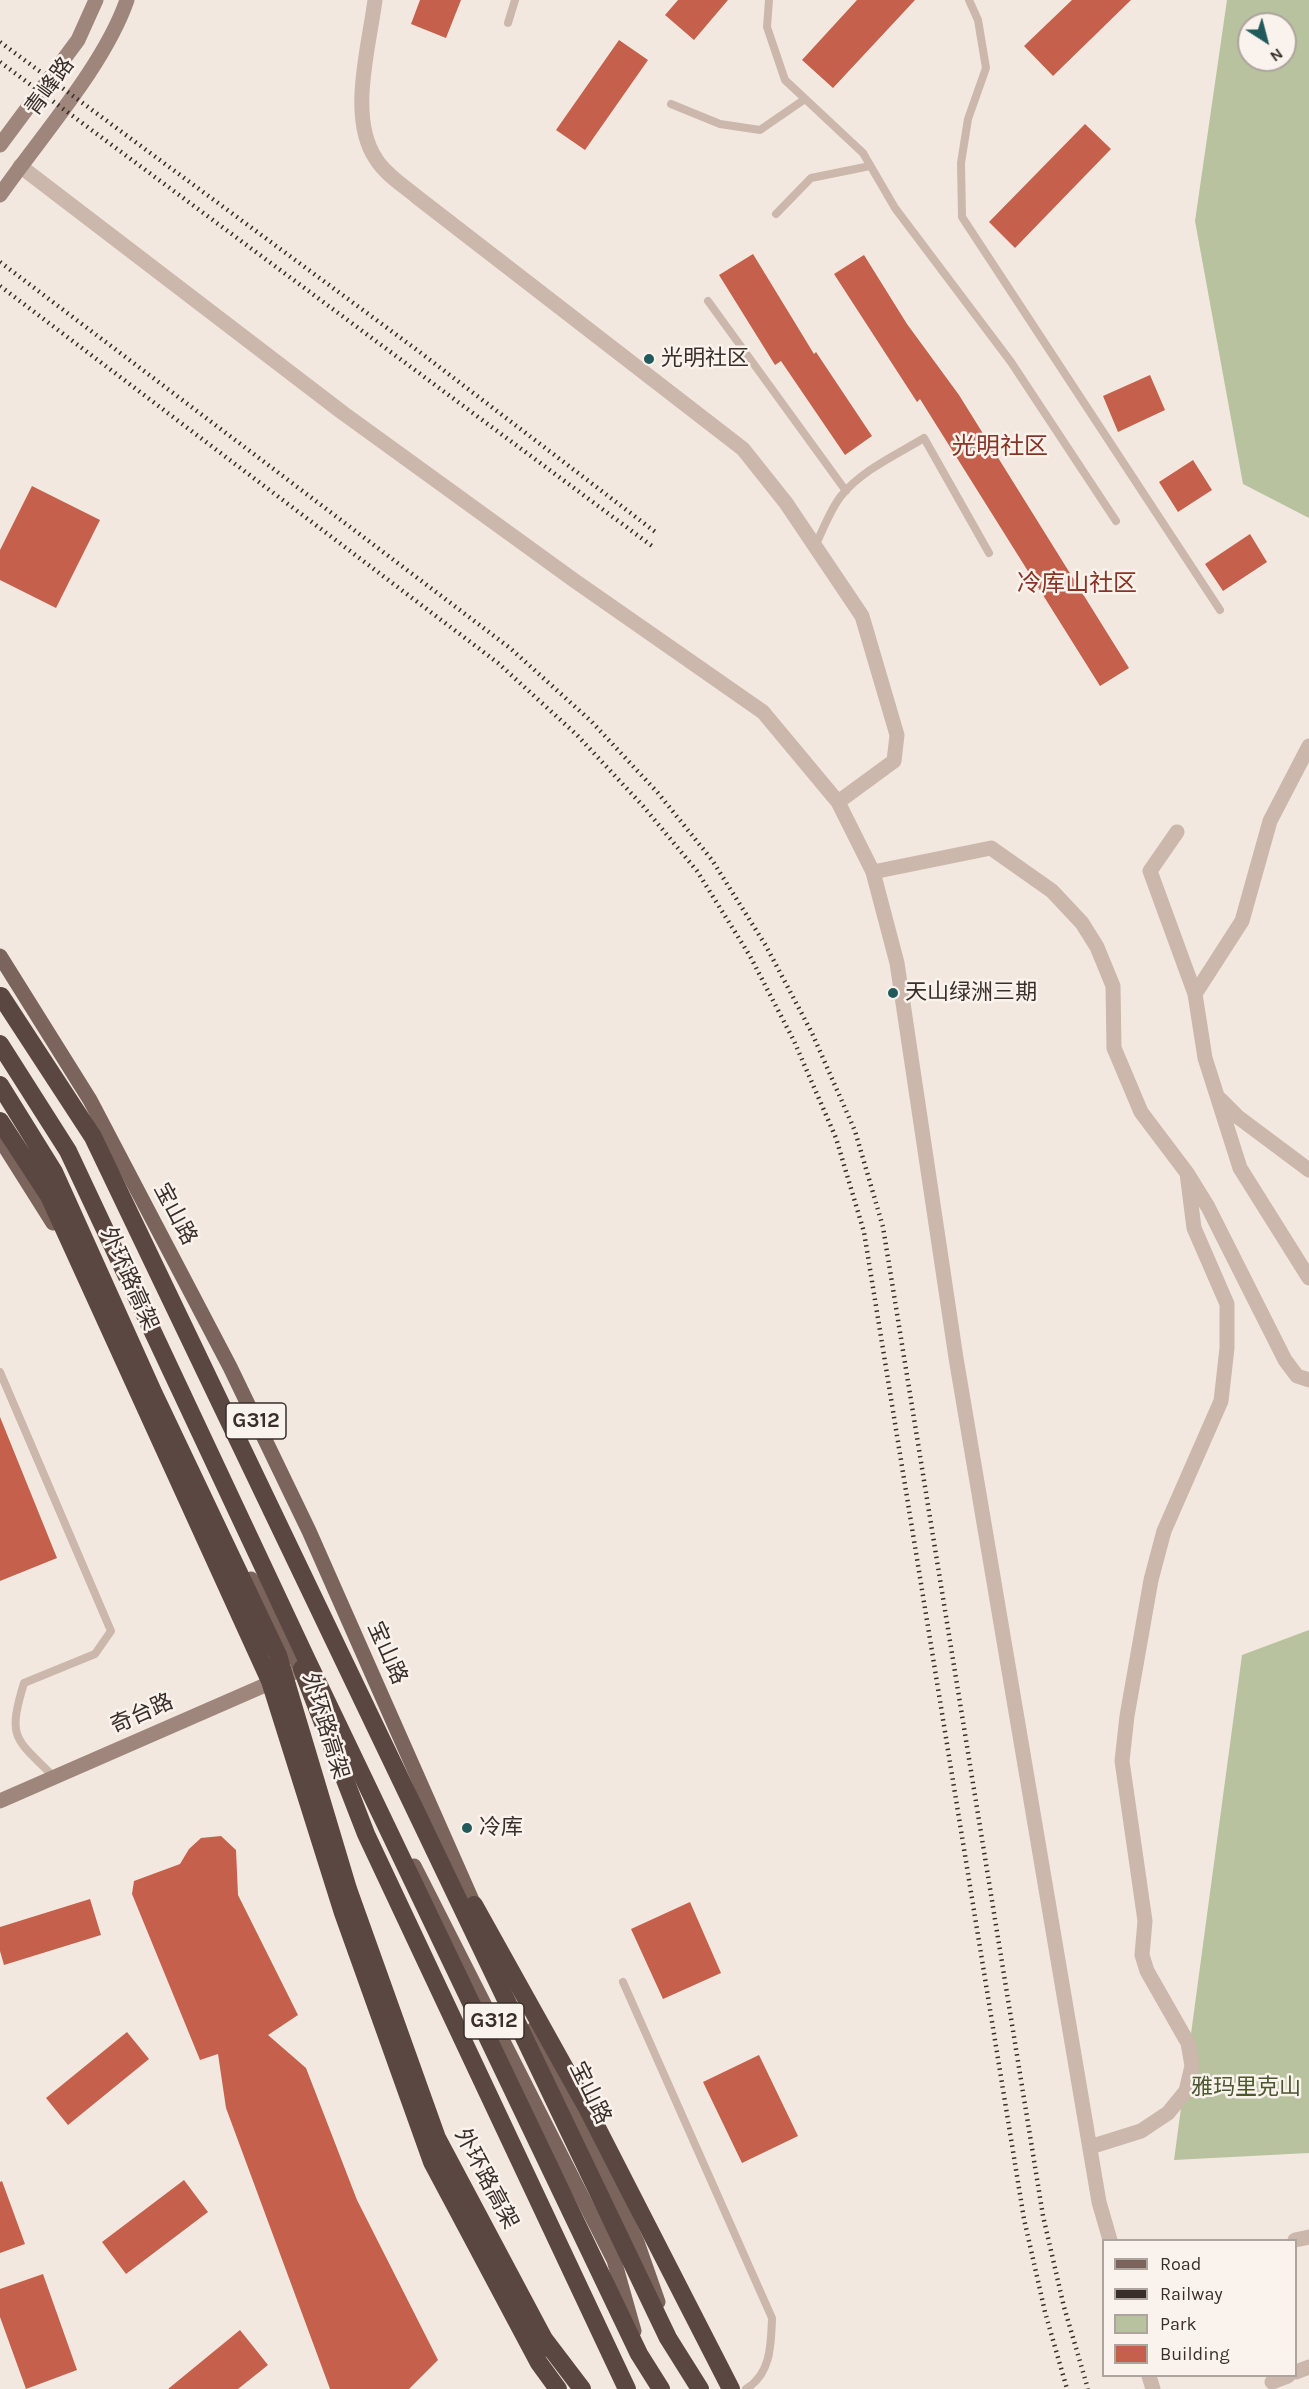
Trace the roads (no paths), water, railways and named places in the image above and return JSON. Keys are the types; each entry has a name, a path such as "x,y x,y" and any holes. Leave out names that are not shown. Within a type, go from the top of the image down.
{"highway":[{"path":"0,995 93,1137 663,2327 700,2389"},
{"path":"0,1044 68,1151 301,1647 623,2322 661,2389"},
{"name":"外环路高架","path":"0,1084 54,1172 153,1392 278,1655 348,1889 437,2138 544,2339 582,2389"},
{"name":"外环路高架","path":"0,1121 49,1197 270,1681 343,1913 432,2162 539,2363 558,2389"},
{"path":"302,1669 366,1834 627,2389"},
{"path":"474,1905 586,2106 731,2389"}],"main road":[{"name":"青峰路","path":"0,145 78,40 96,0"},
{"name":"青峰路","path":"0,195 117,29 127,0"},
{"name":"宝山路","path":"0,956 90,1100 230,1367 309,1531 474,1905 638,2242 689,2389"},
{"name":"G312","path":"0,1139 35,1190 151,1394 232,1547 432,1898 614,2260 651,2389"},
{"name":"奇台路","path":"0,1800 302,1669"}],"street":[{"path":"375,0 361,107 364,137 376,161 417,197 742,449 786,503 862,616 897,735 894,761 838,802"},
{"path":"20,166 343,413 575,581 763,712 838,802 873,872 897,963 956,1358 1090,2147 1109,2239"},
{"path":"1195,994 1242,921 1270,821 1309,746"},
{"path":"1177,832 1150,871 1195,994 1205,1058 1240,1168 1309,1278"},
{"path":"873,872 991,848 1052,891 1082,923 1097,947 1113,986 1114,1047 1141,1112 1187,1173 1208,1207 1285,1360 1297,1376 1309,1380"},
{"path":"1218,1097 1238,1117 1309,1170"},
{"path":"1090,2147 1141,2131 1168,2113 1186,2091 1192,2066 1188,2043 1147,1971 1142,1955 1145,1921 1122,1761 1127,1716 1151,1580 1164,1531 1221,1401 1227,1348 1227,1304 1194,1228 1187,1173"},
{"path":"1272,2382 1285,2377"}],"lane":[{"path":"508,23 515,0"},
{"path":"769,0 767,27 785,80 863,153 895,208 1011,362 1116,521"},
{"path":"969,0 978,20 986,68 966,130 961,163 962,218 1220,610"},
{"path":"672,104 720,124 760,130 805,99"},
{"path":"776,214 811,178 870,166"},
{"path":"708,301 846,490"},
{"path":"815,546 840,497 846,490 862,476 924,438 989,553"},
{"path":"0,1372 111,1631 95,1654 24,1683 14,1715 18,1742 54,1777"},
{"path":"623,1982 772,2318 770,2354 758,2382 746,2389"}],"railway":[{"path":"0,42 417,350 658,534"},
{"path":"0,62 652,546"},
{"path":"0,262 510,648 591,721 658,793 712,860 766,946 812,1033 855,1131 883,1227 1043,2216 1064,2307 1088,2389"},
{"path":"0,286 498,663 577,735 643,806 697,871 750,956 794,1041 836,1138 864,1232 1024,2219 1045,2312 1067,2389"}],"place":[{"name":"光明社区","path":"649,359"},
{"name":"天山绿洲三期","path":"893,993"},
{"name":"冷库","path":"467,1828"}],"district":[{"name":"光明社区","path":"1000,447"},
{"name":"冷库山社区","path":"1077,584"}],"park label":[{"name":"雅玛里克山","path":"1246,2088"}]}
